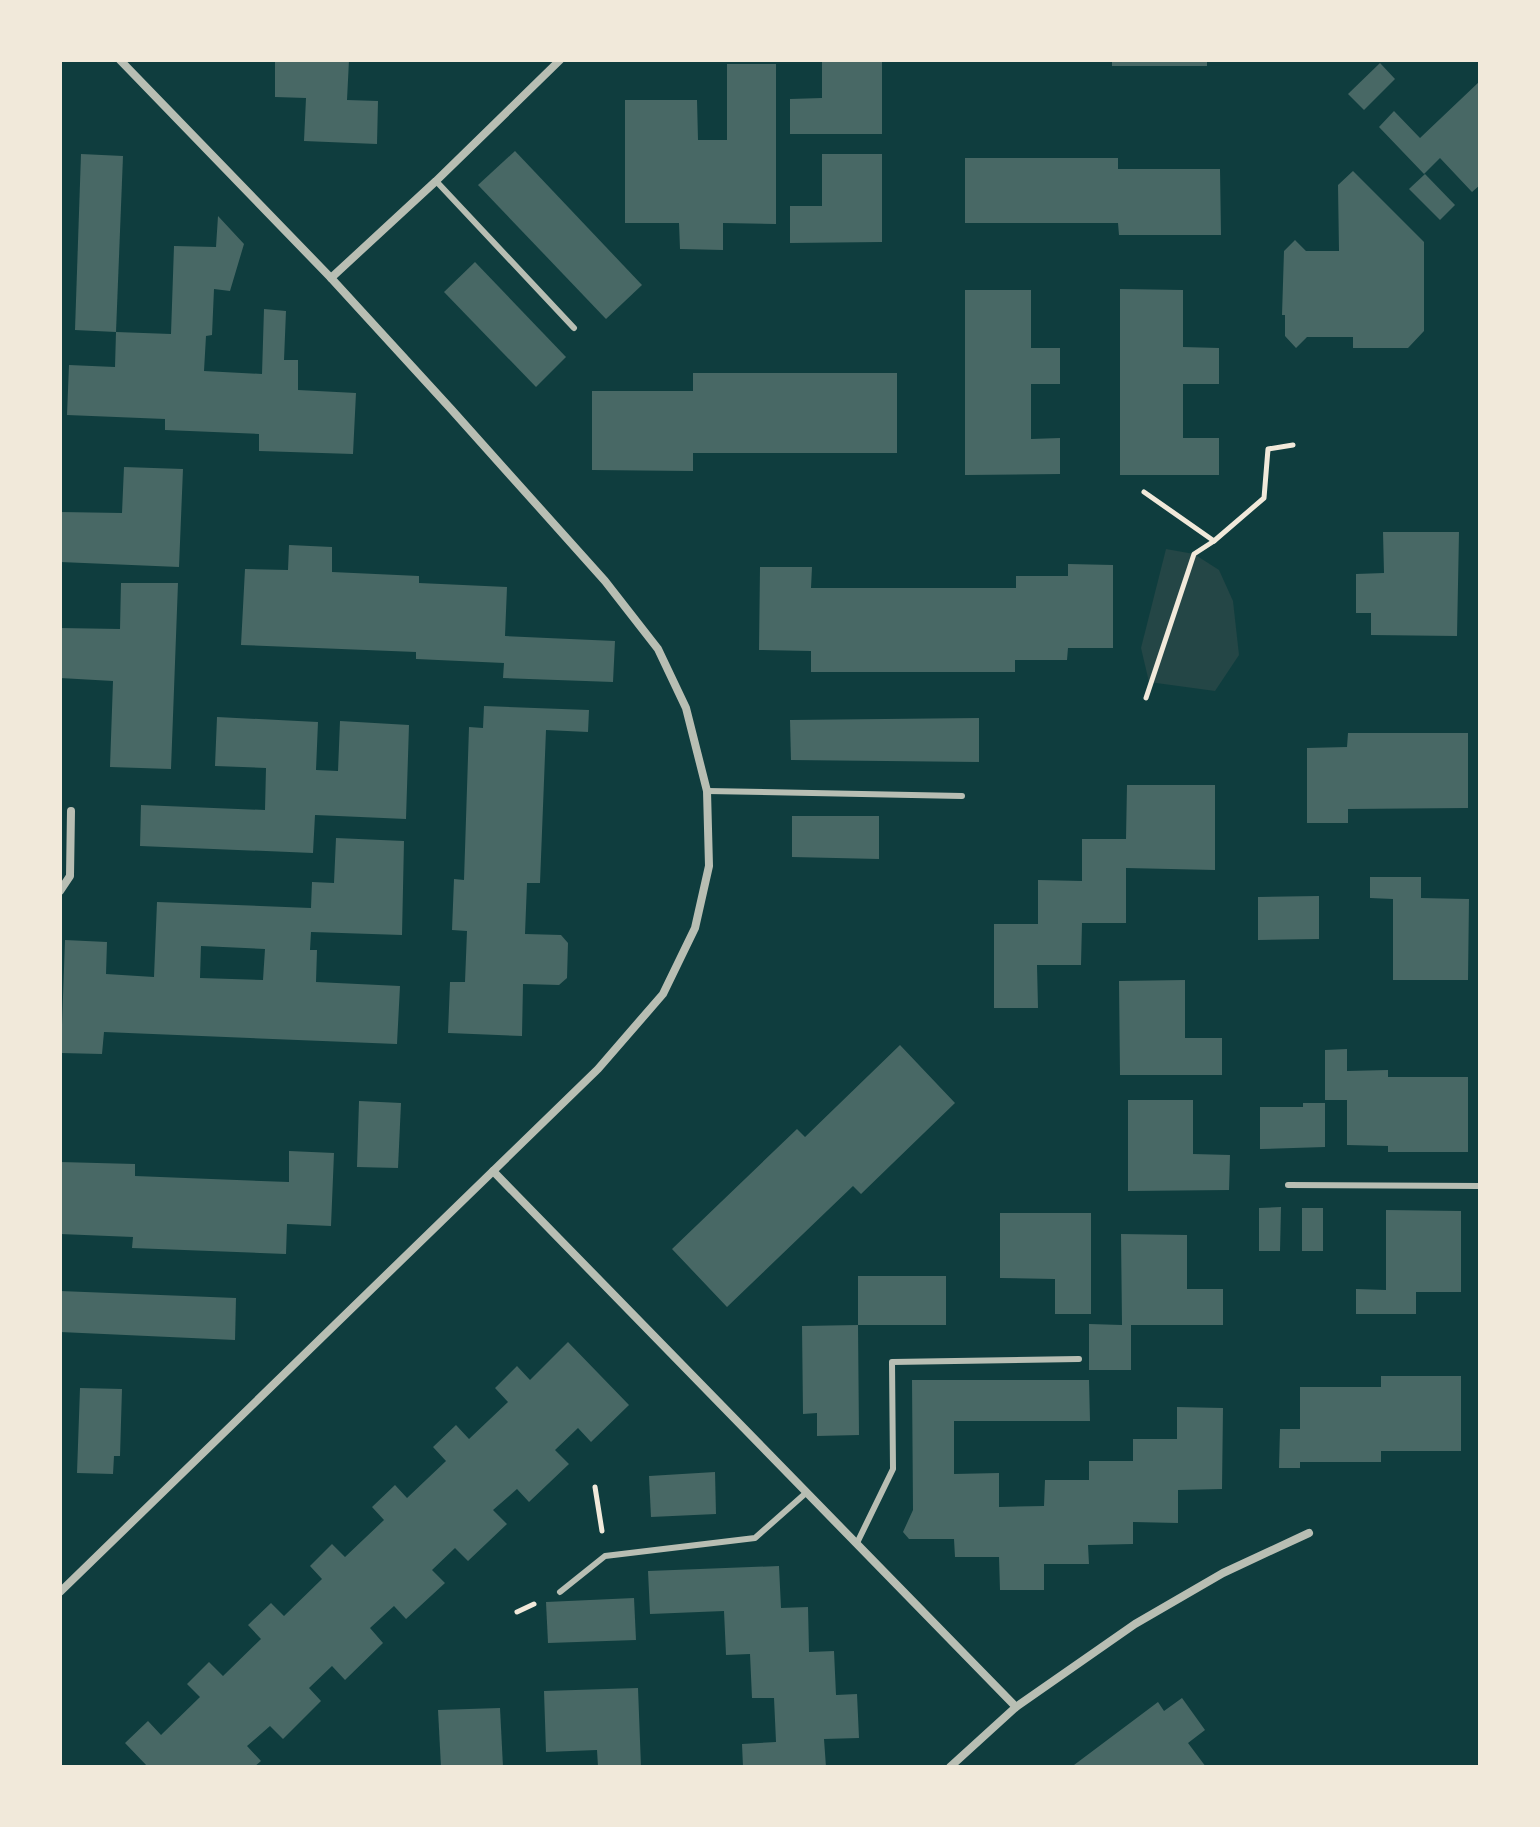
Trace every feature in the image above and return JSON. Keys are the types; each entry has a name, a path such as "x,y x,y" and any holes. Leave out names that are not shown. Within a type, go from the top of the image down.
{"street":[{"path":"60,1592 598,1069 663,994 695,928 709,866 707,791 686,708 658,649 605,581 331,278 120,60"},
{"path":"331,278 560,60"},
{"path":"60,891 70,876 71,811"},
{"path":"493,1171 1016,1707"},
{"path":"950,1767 1016,1707 1135,1624 1223,1573 1309,1533"}],"lane":[{"path":"436,181 574,328"},
{"path":"707,791 962,796"},
{"path":"1288,1185 1480,1186"},
{"path":"857,1543 893,1469 892,1362 1079,1359"},
{"path":"560,1592 605,1556 755,1538 807,1492"}],"path":[{"path":"1146,698 1194,554 1264,498 1268,449 1293,445"},
{"path":"1144,492 1214,541"},
{"path":"595,1487 605,1556"}],"shaded area":[{"path":"1166,549 1194,554 1219,570 1233,601 1239,655 1215,691 1149,682 1141,648"}],"building":[{"path":"275,60 349,60 347,100 378,101 377,144 304,141 306,98 275,97"},
{"path":"822,60 882,60 882,134 790,134 790,99 822,98"},
{"path":"1112,60 1207,60 1207,66 1112,66"},
{"path":"1380,63 1395,79 1364,110 1348,94"},
{"path":"727,64 776,64 776,224 723,223 723,250 680,249 679,223 625,223 625,100 697,100 698,140 727,140"},
{"path":"1480,81 1480,185 1472,192 1440,158 1424,174 1379,127 1394,111 1420,138"},
{"path":"515,151 642,285 606,319 478,185"},
{"path":"81,154 123,156 116,332 75,330"},
{"path":"822,154 882,154 882,242 790,243 790,206 822,206"},
{"path":"965,158 1118,158 1118,169 1220,169 1221,235 1119,235 1118,223 965,223"},
{"path":"1353,171 1424,242 1424,331 1408,348 1353,348 1353,337 1307,337 1296,348 1285,336 1285,315 1282,315 1284,251 1295,240 1306,251 1339,251 1338,185"},
{"path":"1425,174 1455,205 1440,220 1409,189"},
{"path":"218,216 244,244 230,291 214,289 212,335 206,336 204,371 262,374 264,309 286,311 284,360 298,360 298,390 356,393 353,454 259,451 259,434 165,430 165,419 67,415 69,365 115,367 116,332 171,334 174,246 216,247"},
{"path":"475,262 566,357 536,387 444,292"},
{"path":"1120,289 1183,290 1183,347 1219,348 1219,384 1183,384 1183,438 1219,438 1219,475 1120,475"},
{"path":"965,290 1031,290 1031,348 1060,348 1060,384 1031,384 1031,439 1060,438 1060,474 965,475"},
{"path":"693,373 897,373 897,453 693,453 693,471 592,470 592,391 693,391"},
{"path":"124,467 183,469 179,567 60,562 60,512 122,513"},
{"path":"1383,532 1459,532 1457,636 1371,635 1371,613 1356,613 1356,574 1384,573"},
{"path":"289,545 332,547 332,572 419,576 419,583 507,587 505,636 615,641 613,682 503,678 504,663 416,659 416,652 241,645 245,569 288,570"},
{"path":"1068,564 1113,565 1113,648 1068,648 1067,660 1015,660 1015,672 811,672 811,651 759,650 760,567 812,567 811,588 1016,588 1016,576 1068,576"},
{"path":"121,583 178,583 171,769 110,767 113,681 60,678 60,628 120,629"},
{"path":"484,706 589,710 588,732 546,730 540,883 527,883 525,934 561,935 568,943 567,978 559,985 523,984 522,1036 448,1033 450,982 465,982 467,931 452,930 454,879 464,880 469,727 483,728"},
{"path":"217,717 318,722 316,770 338,771 340,721 409,725 406,819 315,815 313,853 140,846 141,805 265,810 266,768 215,766"},
{"path":"979,718 979,762 791,760 790,720"},
{"path":"1348,733 1468,733 1468,808 1348,809 1348,823 1307,823 1307,748 1347,747"},
{"path":"1127,785 1215,785 1215,870 1126,868 1126,923 1082,923 1081,965 1037,965 1038,1008 994,1008 994,924 1038,924 1038,880 1082,881 1082,839 1126,839"},
{"path":"792,816 879,816 879,859 792,857"},
{"path":"336,838 404,841 402,935 311,932 310,950 317,950 316,982 400,986 397,1044 104,1032 102,1054 61,1053 65,940 107,942 106,974 154,977 157,902 311,908 312,882 334,883","holes":["201,946 265,949 263,980 200,978"]},
{"path":"1370,877 1421,877 1421,898 1469,899 1468,980 1393,980 1393,899 1370,898"},
{"path":"1319,896 1319,939 1258,940 1258,897"},
{"path":"1185,980 1185,1038 1222,1038 1222,1075 1120,1075 1119,981"},
{"path":"900,1045 955,1103 861,1194 853,1186 727,1307 672,1249 797,1129 805,1137"},
{"path":"1347,1049 1347,1071 1388,1070 1388,1077 1468,1077 1468,1152 1388,1152 1388,1146 1347,1145 1347,1100 1325,1100 1325,1050"},
{"path":"1128,1100 1193,1100 1193,1154 1230,1155 1229,1190 1128,1191"},
{"path":"359,1101 401,1103 398,1168 357,1167"},
{"path":"1303,1103 1325,1103 1325,1147 1260,1149 1260,1107 1303,1107"},
{"path":"289,1151 334,1153 331,1226 287,1224 286,1254 132,1248 133,1237 60,1234 60,1162 135,1164 135,1176 289,1182"},
{"path":"1281,1207 1280,1251 1259,1251 1259,1208"},
{"path":"1302,1208 1323,1208 1323,1251 1302,1251"},
{"path":"1386,1210 1461,1211 1461,1292 1416,1292 1416,1314 1356,1314 1356,1289 1386,1290"},
{"path":"1000,1213 1091,1213 1091,1314 1055,1314 1055,1279 1000,1278"},
{"path":"1121,1234 1187,1235 1187,1289 1223,1289 1223,1325 1131,1325 1131,1370 1089,1370 1089,1324 1122,1325"},
{"path":"858,1276 946,1276 946,1325 858,1325"},
{"path":"60,1291 236,1298 235,1340 60,1332"},
{"path":"858,1325 859,1435 817,1436 817,1413 803,1414 802,1326"},
{"path":"568,1342 629,1405 591,1442 578,1428 555,1450 569,1464 529,1502 517,1489 493,1510 507,1524 468,1561 455,1548 432,1570 445,1583 406,1619 394,1606 370,1628 383,1643 345,1680 332,1666 309,1688 321,1701 283,1739 270,1726 247,1746 261,1761 254,1767 148,1767 125,1743 148,1721 161,1735 200,1697 187,1684 209,1662 223,1676 261,1639 248,1625 271,1603 284,1616 322,1579 310,1566 332,1544 345,1557 384,1520 372,1507 395,1485 407,1498 446,1461 433,1447 456,1425 469,1439 508,1402 495,1388 517,1366 530,1380"},
{"path":"1381,1376 1461,1376 1461,1451 1381,1451 1381,1462 1300,1462 1300,1468 1279,1468 1280,1429 1300,1429 1300,1387 1381,1387"},
{"path":"912,1380 1089,1380 1090,1421 954,1421 954,1474 999,1473 999,1507 1044,1506 1045,1480 1089,1480 1089,1461 1133,1461 1133,1439 1177,1439 1177,1407 1223,1408 1222,1489 1178,1490 1178,1523 1133,1522 1133,1544 1088,1545 1089,1564 1044,1564 1044,1590 1000,1590 999,1557 955,1557 954,1539 909,1539 903,1532 913,1510"},
{"path":"80,1388 122,1389 120,1456 114,1456 113,1474 77,1473"},
{"path":"715,1472 716,1514 651,1517 649,1476"},
{"path":"779,1566 781,1608 808,1607 809,1652 834,1651 836,1695 857,1694 859,1738 824,1739 826,1767 743,1767 742,1744 776,1742 774,1698 752,1698 750,1654 726,1655 724,1611 650,1614 648,1571"},
{"path":"634,1598 636,1640 548,1643 546,1602"},
{"path":"638,1688 641,1767 598,1767 597,1750 546,1752 544,1691"},
{"path":"1182,1698 1205,1730 1188,1743 1206,1767 1074,1765 1158,1702 1164,1711"},
{"path":"500,1708 503,1767 441,1767 438,1710"}]}
